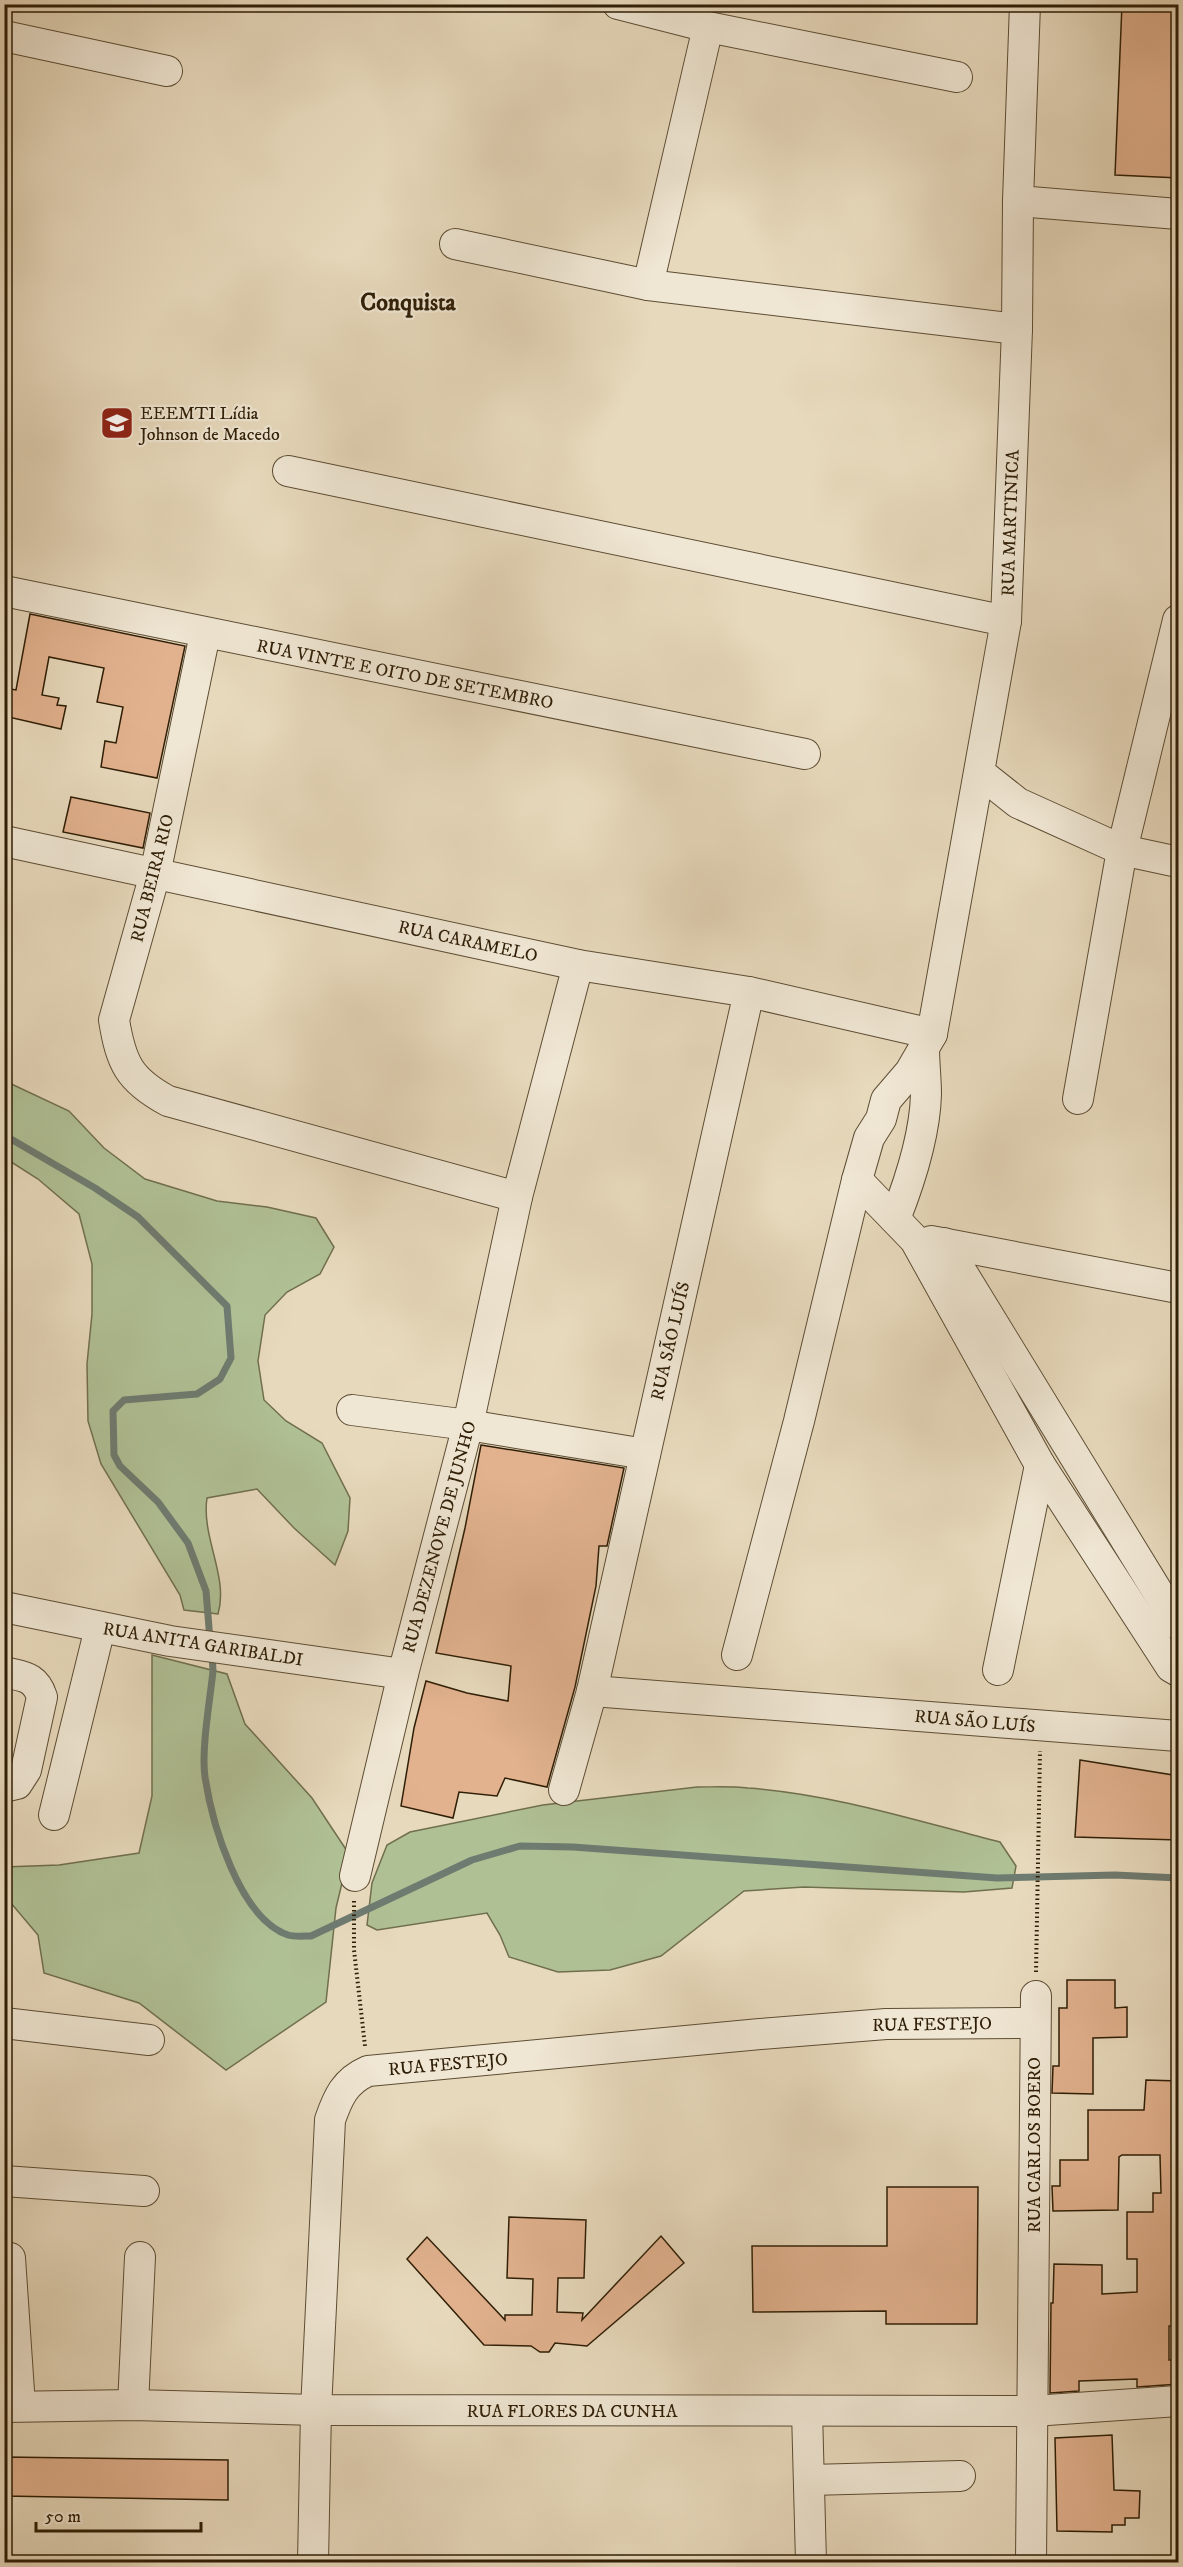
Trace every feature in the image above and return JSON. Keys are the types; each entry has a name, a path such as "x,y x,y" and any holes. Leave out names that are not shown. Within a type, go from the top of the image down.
{"street":[{"path":"618,4 708,27 957,77"},
{"name":"RUA MARTINICA","path":"928,1041 980,772 1006,621 1017,329 1018,201 1025,4"},
{"path":"648,285 708,27"},
{"path":"4,36 167,71"},
{"path":"1018,201 1179,214"},
{"path":"455,244 648,285 1017,329"},
{"path":"288,471 1006,621"},
{"name":"RUA VINTE E OITO DE SETEMBRO","path":"4,591 205,634 805,754"},
{"path":"1078,1099 1122,850 1179,620"},
{"name":"RUA BEIRA RIO","path":"205,634 155,874 114,1020 126,1066 146,1089 168,1101 517,1197"},
{"path":"980,772 1018,803 1122,850 1179,862"},
{"name":"RUA CARAMELO","path":"4,841 578,965 749,992 928,1041"},
{"name":"RUA DEZENOVE DE JUNHO","path":"355,1876 403,1674 468,1425 517,1197 578,965"},
{"name":"RUA SÃO LUÍS","path":"564,1790 592,1691 749,992"},
{"path":"736,1655 799,1421 869,1138 881,1119 886,1100 909,1072 928,1041"},
{"path":"928,1041 926,1095 922,1125 905,1195 918,1234 1040,1465 1171,1667 1179,1671"},
{"path":"857,1180 918,1234 1179,1625"},
{"path":"918,1234 1179,1288"},
{"path":"352,1410 468,1425 645,1454"},
{"path":"998,1670 1040,1465"},
{"name":"RUA ANITA GARIBALDI","path":"4,1607 170,1641 403,1674"},
{"path":"54,1815 100,1628"},
{"path":"4,1672 30,1679 38,1685 42,1697 26,1770 17,1784 4,1787"},
{"name":"RUA SÃO LUÍS","path":"592,1691 1179,1736"},
{"name":"RUA FESTEJO","path":"314,2562 316,2410 330,2120 340,2094 349,2081 368,2071 1035,2009"},
{"name":"RUA CARLOS BOERO","path":"1030,2562 1035,2009"},
{"path":"4,2023 149,2040"},
{"path":"4,2181 144,2191"},
{"path":"133,2405 140,2257"},
{"path":"10,2258 12,2406"},
{"name":"RUA FLORES DA CUNHA","path":"12,2406 133,2405 316,2410 1033,2411 1179,2401"},
{"path":"807,2411 811,2562"},
{"path":"810,2480 960,2476"}],"path":[{"path":"1035,2009 1037,1824 1041,1727"},
{"path":"355,1876 354,1950 368,2071"}],"green space":[{"path":"5,1081 69,1111 104,1148 145,1179 217,1201 267,1207 316,1218 334,1247 320,1274 287,1292 265,1315 258,1361 264,1400 286,1421 322,1443 350,1498 348,1531 335,1565 294,1528 257,1489 207,1498 208,1527 220,1586 218,1614 184,1610 180,1595 101,1464 88,1421 87,1364 92,1314 92,1264 79,1214 38,1179 5,1158"},
{"path":"152,1655 227,1674 245,1724 312,1798 349,1854 336,1908 326,2002 226,2070 139,2003 44,1973 38,1935 5,1896 4,1867 59,1865 139,1853 152,1796"},
{"path":"697,1787 742,1787 812,1796 875,1809 1000,1842 1016,1866 1012,1888 964,1892 804,1887 744,1891 661,1956 610,1970 558,1972 509,1957 487,1913 377,1930 367,1925 372,1883 387,1845 410,1832 543,1805"}],"building":[{"path":"1122,4 1179,4 1179,178 1115,175"},
{"path":"30,614 185,646 157,778 101,767 105,741 116,743 123,707 97,702 104,668 49,657 42,695 59,698 57,705 66,706 61,729 4,716 4,688 16,690"},
{"path":"71,797 150,813 143,848 63,832"},
{"path":"481,1445 624,1468 607,1546 599,1546 596,1586 575,1687 547,1787 505,1778 497,1796 459,1792 453,1818 401,1806 414,1728 426,1681 467,1693 508,1701 511,1666 436,1653 465,1528"},
{"path":"1080,1760 1179,1776 1179,1840 1075,1837"},
{"path":"1067,1980 1115,1980 1115,2008 1127,2007 1127,2037 1093,2038 1093,2094 1052,2093 1053,2066 1059,2066 1059,2008 1067,2008"},
{"path":"1146,2080 1179,2081 1179,2326 1169,2326 1169,2360 1179,2360 1179,2384 1137,2387 1137,2379 1079,2381 1079,2391 1050,2393 1054,2264 1102,2265 1102,2294 1137,2292 1137,2259 1127,2259 1127,2212 1153,2212 1153,2193 1161,2193 1160,2155 1122,2155 1119,2157 1118,2210 1053,2211 1052,2186 1060,2186 1060,2160 1088,2160 1088,2110 1144,2110"},
{"path":"887,2187 978,2187 977,2324 886,2324 886,2311 753,2312 752,2246 887,2246"},
{"path":"509,2217 586,2220 584,2278 558,2278 557,2312 583,2313 582,2320 661,2236 684,2263 587,2346 555,2343 549,2352 540,2352 531,2346 484,2345 407,2259 427,2237 505,2320 505,2315 532,2315 533,2279 507,2278"},
{"path":"1112,2435 1114,2490 1140,2491 1139,2518 1125,2518 1125,2525 1112,2525 1112,2532 1057,2531 1055,2438"},
{"path":"4,2457 228,2460 228,2500 4,2496"}],"waterway":[{"path":"4,1135 95,1188 138,1217 227,1306 231,1358 220,1379 197,1394 124,1400 113,1411 114,1455 120,1466 158,1502 188,1543 206,1591 210,1640"},
{"path":"212,1654 213,1671 204,1766 214,1819 221,1843 242,1890 255,1910 271,1925 290,1936 311,1936 472,1860 520,1846 573,1847 997,1878 1115,1875 1178,1878"}],"place":[{"name":"EEEMTI Lídia Johnson de Macedo","path":"117,423"}],"district":[{"name":"Conquista","path":"408,302"}]}
